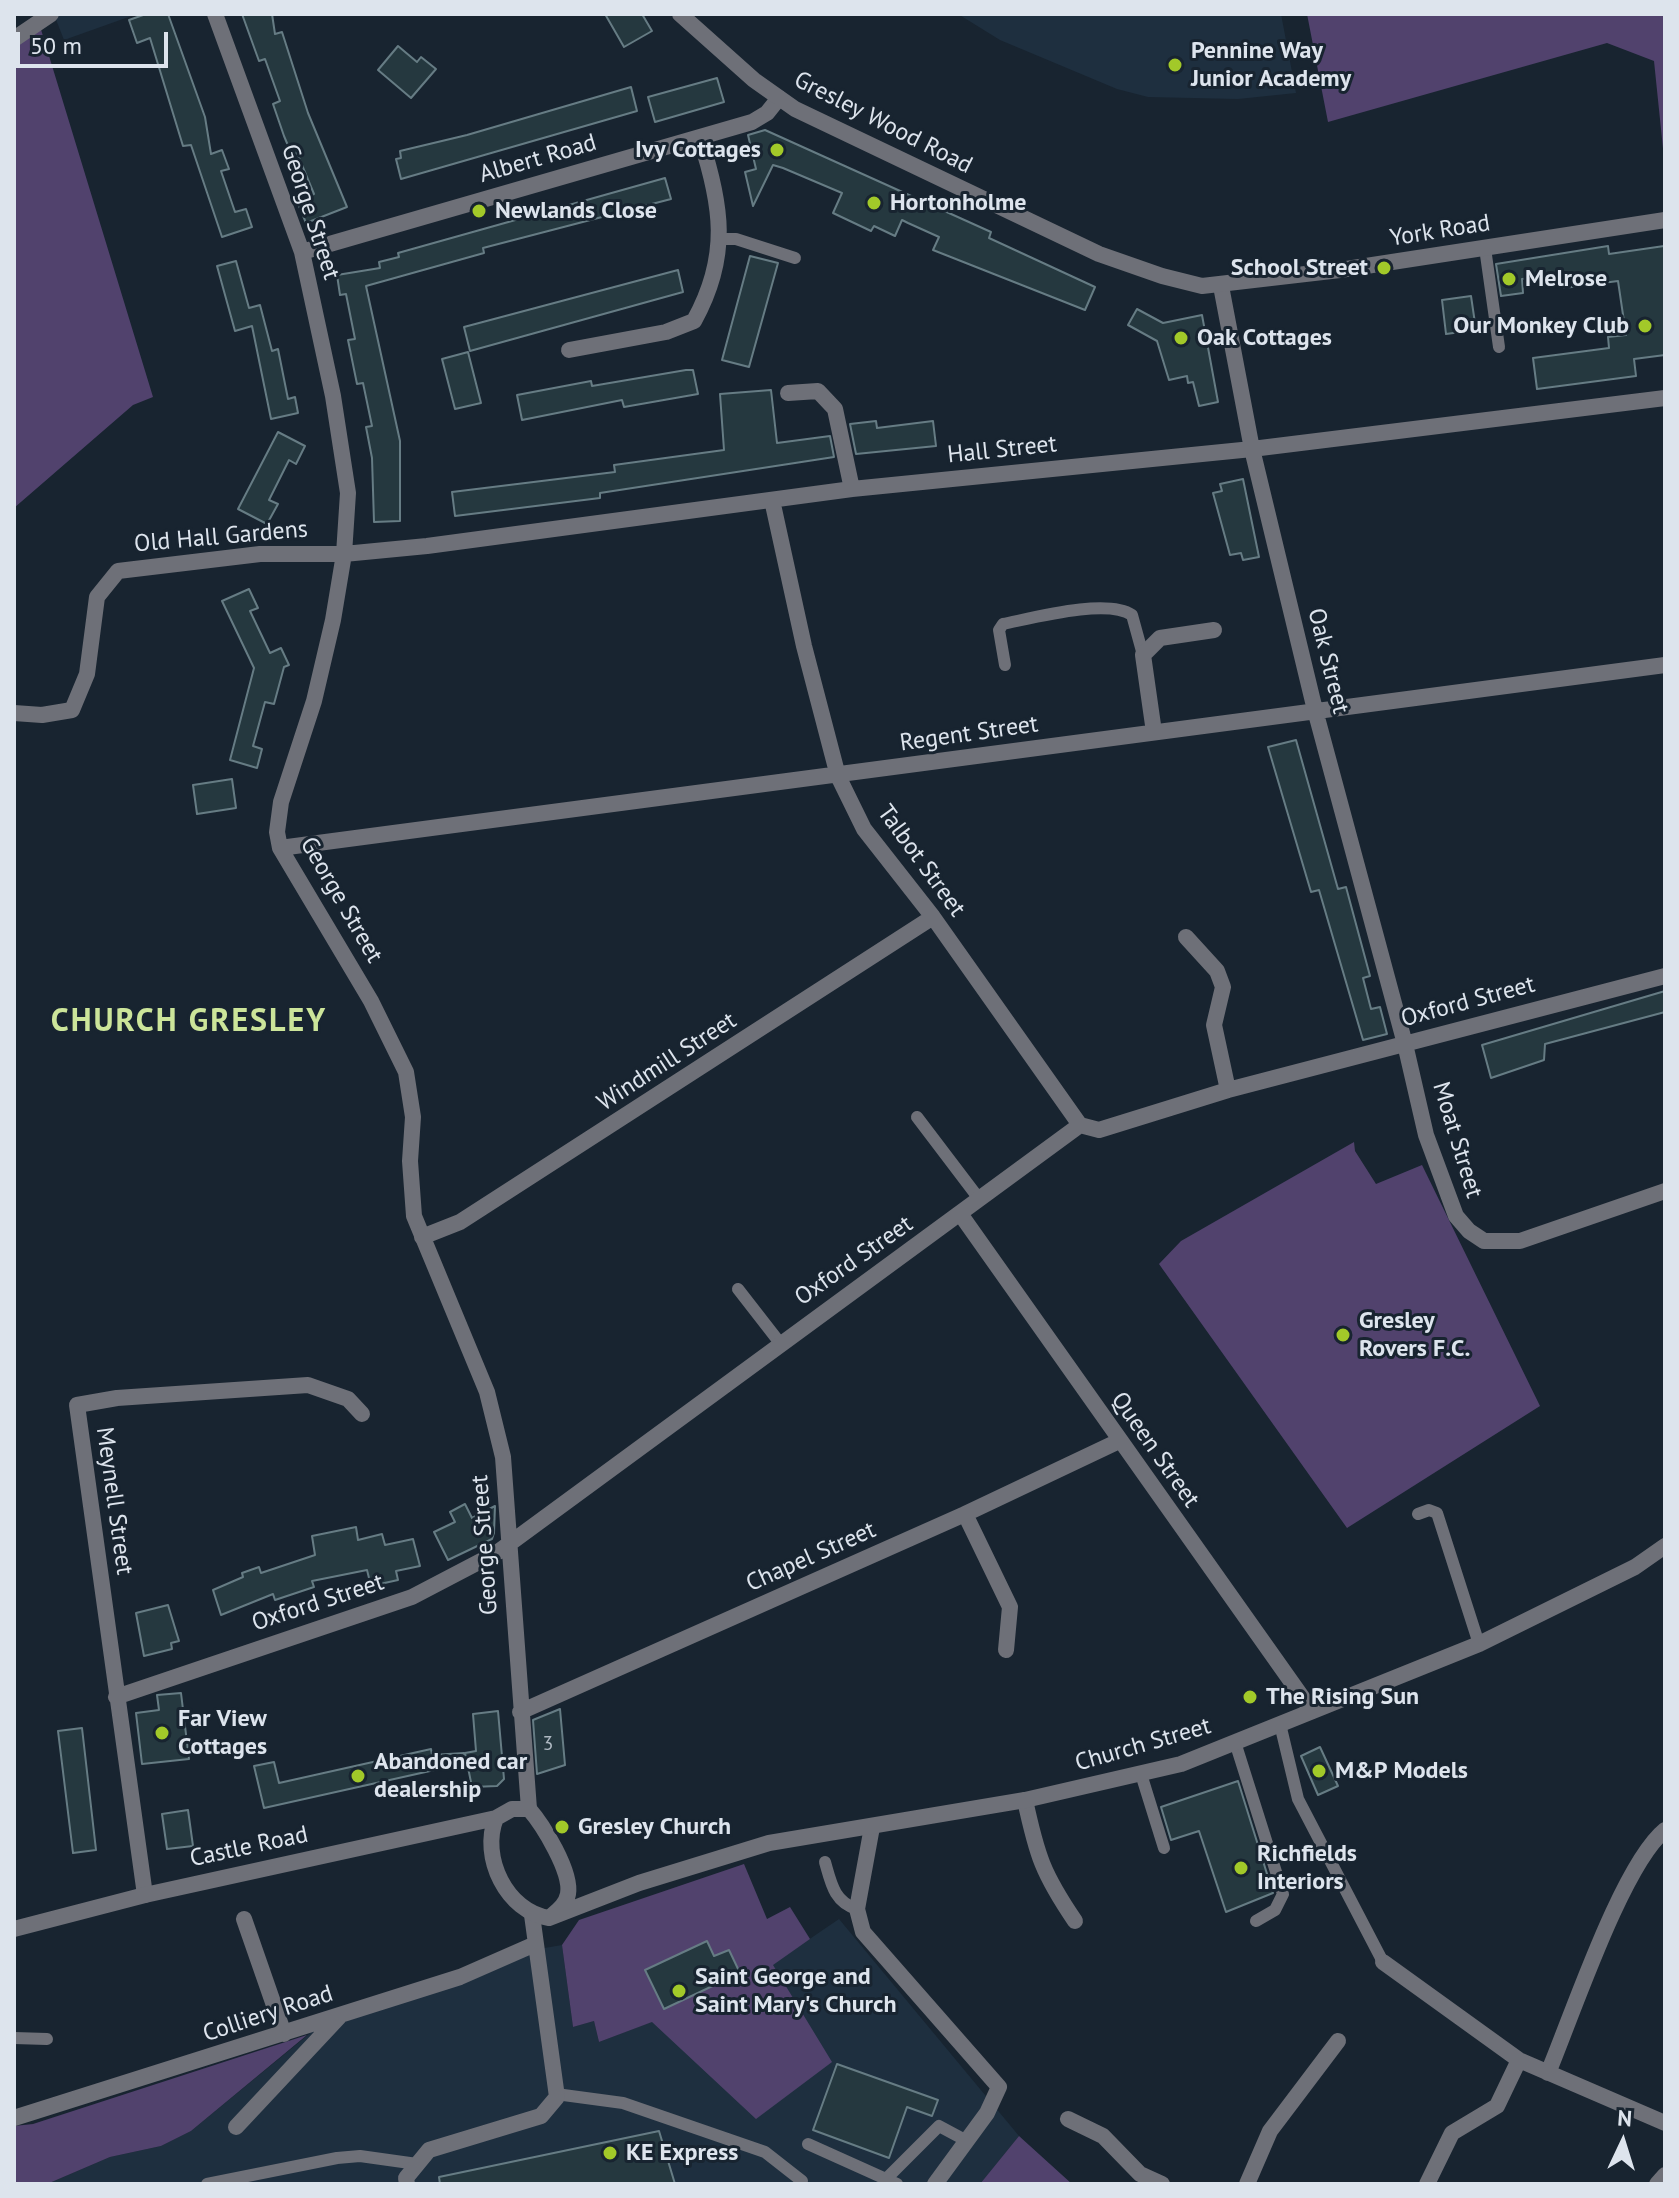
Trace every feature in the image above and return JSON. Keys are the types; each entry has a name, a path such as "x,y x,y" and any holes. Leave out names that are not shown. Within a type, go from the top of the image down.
{"street":[{"path":"14,39 51,14"},
{"name":"George Street","path":"215,14 302,252 344,456 348,493 344,554 324,661 277,819 280,848 400,1053 412,1093 410,1189 422,1237 487,1392 503,1457 529,1809"},
{"name":"Gresley Wood Road","path":"680,14 779,98 1099,254 1162,276 1221,286"},
{"name":"Albert Road","path":"302,252 752,122 767,113 779,98"},
{"path":"569,350 666,332 694,321 703,305 720,239 719,203 700,138"},
{"name":"York Road","path":"1221,286 1665,220"},
{"name":"Oak Street","path":"1221,286 1252,449 1315,710 1405,1044"},
{"path":"788,393 818,391 835,409 852,489"},
{"name":"Hall Street","path":"344,554 427,546 852,489 1252,449 1665,398"},
{"name":"Talbot Street","path":"772,500 838,776 864,829 933,917 1080,1125"},
{"name":"Old Hall Gardens","path":"14,713 42,715 72,710 87,674 97,597 118,571 260,554 344,554"},
{"path":"1154,732 1143,655 1160,638 1214,630"},
{"name":"Regent Street","path":"280,848 1665,665"},
{"name":"Windmill Street","path":"422,1237 460,1222 933,917"},
{"path":"1186,937 1217,971 1223,987 1214,1025 1228,1090"},
{"name":"Oxford Street","path":"116,1697 412,1597 510,1543 1080,1125 1099,1130 1228,1090 1665,976"},
{"name":"Moat Street","path":"1405,1044 1442,1186 1456,1216 1469,1231 1484,1241 1520,1241 1665,1191"},
{"name":"Queen Street","path":"961,1215 1312,1711"},
{"name":"Meynell Street","path":"145,1895 77,1405 117,1398 308,1385 348,1399 362,1414"},
{"name":"Chapel Street","path":"520,1712 965,1514 1119,1441"},
{"path":"965,1514 1010,1607 1006,1650"},
{"name":"Church Street","path":"540,1916 769,1843 1025,1800 1181,1764 1479,1644 1635,1567 1665,1546"},
{"path":"1025,1800 1036,1852 1047,1880 1075,1921"},
{"name":"Castle Road","path":"14,1929 145,1895 496,1818 512,1809 529,1809"},
{"path":"529,1809 541,1822 565,1874 569,1893 561,1909 540,1916"},
{"path":"496,1818 490,1832 494,1862 501,1882 540,1916"},
{"path":"872,1827 857,1909 863,1932 999,2087 987,2113 935,2184"},
{"path":"1548,2073 1623,1892 1651,1841 1665,1830"},
{"path":"565,1874 577,1887 603,1898"},
{"path":"407,2184 406,2178 429,2150 541,2116 556,2094 533,1945 540,1916"},
{"path":"244,1919 284,2034"},
{"name":"Colliery Road","path":"14,2118 460,1977 533,1945"},
{"path":"1383,1962 1519,2060 1665,2123"},
{"path":"236,2127 340,2015"},
{"path":"1247,2184 1270,2131 1338,2041"},
{"path":"1427,2184 1452,2133 1497,2106 1519,2060"},
{"path":"1068,2119 1103,2136 1140,2174 1162,2184"},
{"path":"1657,2184 1665,2175"}],"lane":[{"path":"720,239 736,239 795,258"},
{"path":"1485,248 1499,347"},
{"path":"1005,665 999,630 1003,624 1100,608 1122,609 1132,615 1143,655"},
{"path":"917,1117 980,1200"},
{"path":"738,1289 780,1343"},
{"path":"1418,1514 1429,1510 1437,1513 1479,1644"},
{"path":"1280,1724 1298,1799 1383,1962"},
{"path":"1235,1742 1283,1894 1275,1910 1256,1921"},
{"path":"1141,1774 1164,1848"},
{"path":"825,1862 833,1891 846,1906 857,1909"},
{"path":"14,2038 47,2039"},
{"path":"556,2094 623,2103 765,2152 802,2181"},
{"path":"808,2144 891,2182 939,2126 967,2141"},
{"path":"207,2184 337,2158 360,2156 417,2164"}],"shaded area":[{"path":"61,14 137,14 64,40 55,17"},
{"name":"Pennine Way Junior Academy","path":"958,14 1281,14 1296,93 1238,99 1148,97 1117,89 1000,40"},
{"path":"1307,14 1665,14 1665,168 1654,61 1607,43 1328,122"},
{"path":"39,23 153,397 133,405 14,508 14,39"},
{"name":"Gresley Rovers F.C.","path":"1354,1142 1355,1151 1376,1184 1422,1165 1540,1406 1347,1528 1159,1264 1181,1241"},
{"path":"744,1864 767,1919 790,1907 810,1939 773,1965 832,2062 756,2119 652,2022 599,2042 594,2021 573,2027 562,1945 579,1920"},
{"path":"839,1919 1019,2136 980,2184 47,2184 110,2157 161,2146 191,2131 342,2007 510,1954 562,1945 573,2027 594,2021 599,2042 651,2022 773,1964"},
{"path":"307,2035 191,2131 161,2146 110,2157 47,2184 14,2184 14,2126 33,2124"},
{"path":"1019,2136 1072,2184 980,2184"}],"building":[{"path":"146,14 168,14 205,117 211,154 222,150 229,169 221,171 235,212 246,209 252,227 222,237 191,145 183,146 150,38 137,43 129,20"},
{"path":"242,14 272,14 275,34 282,32 308,113 347,207 306,223 297,201 314,194 297,153 292,155 284,136 273,104 280,101 265,59 259,61"},
{"path":"605,14 642,14 652,31 624,47"},
{"path":"398,46 417,62 421,57 436,69 411,98 378,70"},
{"path":"717,78 724,102 655,122 648,97"},
{"path":"631,87 637,111 401,179 396,159 401,158 400,151 467,135"},
{"path":"765,130 991,232 989,238 1095,287 1085,310 933,250 939,237 902,220 895,236 874,226 871,231 833,213 842,193 783,168 773,165 753,206 745,172 756,169 748,135"},
{"path":"665,178 671,199 483,248 484,253 366,286 400,441 400,521 374,522 372,458 366,427 372,426 363,383 357,384 348,340 355,339 346,294 340,295 337,275 380,268 379,262 399,257 398,253"},
{"name":"Our Monkey Club","path":"1608,246 1609,254 1664,246 1665,355 1634,359 1636,376 1537,389 1533,358 1609,348 1608,337 1626,335 1618,281 1564,288 1562,274 1522,279 1523,293 1501,296 1496,264"},
{"path":"750,256 778,263 749,367 722,360"},
{"path":"236,261 249,308 260,305 272,351 278,349 288,399 295,397 298,413 271,419 252,326 235,331 217,266"},
{"path":"678,270 683,292 470,351 464,327"},
{"path":"1471,296 1476,330 1446,334 1442,300"},
{"path":"1137,309 1163,323 1202,315 1218,402 1199,406 1193,382 1188,383 1187,376 1169,380 1157,341 1128,325"},
{"path":"468,352 481,403 455,409 442,359"},
{"path":"693,370 698,394 624,407 622,400 522,420 517,395 591,381 592,386"},
{"path":"771,390 777,443 830,436 834,457 600,493 600,498 455,516 452,492 615,472 614,465 724,450 720,394"},
{"path":"876,421 877,428 933,421 936,446 856,454 850,424"},
{"path":"278,432 305,446 296,464 289,460 269,500 278,504 267,524 238,509"},
{"path":"1243,479 1259,557 1243,560 1241,553 1230,555 1213,493 1222,491 1220,484"},
{"path":"249,589 258,608 250,611 270,653 281,648 289,665 284,667 274,704 265,702 253,746 262,749 257,768 230,760 254,668 222,601"},
{"path":"1296,740 1338,889 1346,887 1370,976 1363,978 1371,1009 1380,1007 1387,1034 1363,1040 1319,890 1311,892 1268,747"},
{"path":"232,779 236,808 197,814 193,785"},
{"path":"1665,991 1665,1012 1545,1044 1544,1060 1491,1078 1482,1045"},
{"path":"465,1504 472,1518 495,1506 494,1533 492,1539 448,1560 434,1532 455,1522 450,1512"},
{"path":"356,1527 358,1540 382,1534 385,1545 413,1539 420,1566 396,1571 398,1580 371,1586 367,1570 312,1581 314,1587 275,1600 273,1594 221,1615 213,1590 259,1567 261,1573 315,1555 312,1536"},
{"path":"168,1605 179,1641 171,1643 172,1649 144,1656 136,1613"},
{"name":"Far View Cottages","path":"181,1693 189,1759 142,1764 136,1713 159,1710 157,1695"},
{"path":"560,1709 565,1765 537,1774 533,1720"},
{"path":"498,1711 504,1779 497,1786 472,1787 465,1753 476,1751 473,1714"},
{"path":"82,1728 96,1850 73,1853 58,1731"},
{"name":"M&P Models","path":"1320,1747 1338,1786 1318,1795 1301,1756"},
{"name":"Abandoned car dealership","path":"431,1749 432,1755 464,1753 466,1763 264,1808 254,1766 274,1762 279,1783"},
{"name":"Richfields Interiors","path":"1238,1781 1273,1893 1226,1912 1199,1831 1171,1840 1161,1807"},
{"path":"188,1810 193,1846 167,1849 162,1814"},
{"name":"Saint George and Saint Mary's Church","path":"707,1941 714,1956 729,1950 740,1973 664,2009 645,1970"},
{"path":"837,2064 938,2100 932,2116 907,2107 889,2158 813,2130"},
{"name":"KE Express","path":"659,2131 675,2184 440,2184 439,2177"}],"place":[{"name":"Pennine Way Junior Academy","path":"1175,65"},
{"name":"Ivy Cottages","path":"777,150"},
{"name":"Hortonholme","path":"874,203"},
{"name":"Newlands Close","path":"479,211"},
{"name":"School Street","path":"1384,268"},
{"name":"Melrose","path":"1509,279"},
{"name":"Our Monkey Club","path":"1645,326"},
{"name":"Oak Cottages","path":"1181,338"},
{"name":"Gresley Rovers F.C.","path":"1343,1335"},
{"name":"The Rising Sun","path":"1250,1697"},
{"name":"Far View Cottages","path":"162,1733"},
{"name":"M&P Models","path":"1319,1771"},
{"name":"Abandoned car dealership","path":"358,1776"},
{"name":"Gresley Church","path":"562,1827"},
{"name":"Richfields Interiors","path":"1241,1868"},
{"name":"Saint George and Saint Mary's Church","path":"679,1991"},
{"name":"KE Express","path":"610,2153"}],"district":[{"name":"CHURCH GRESLEY","path":"189,1022"}]}
